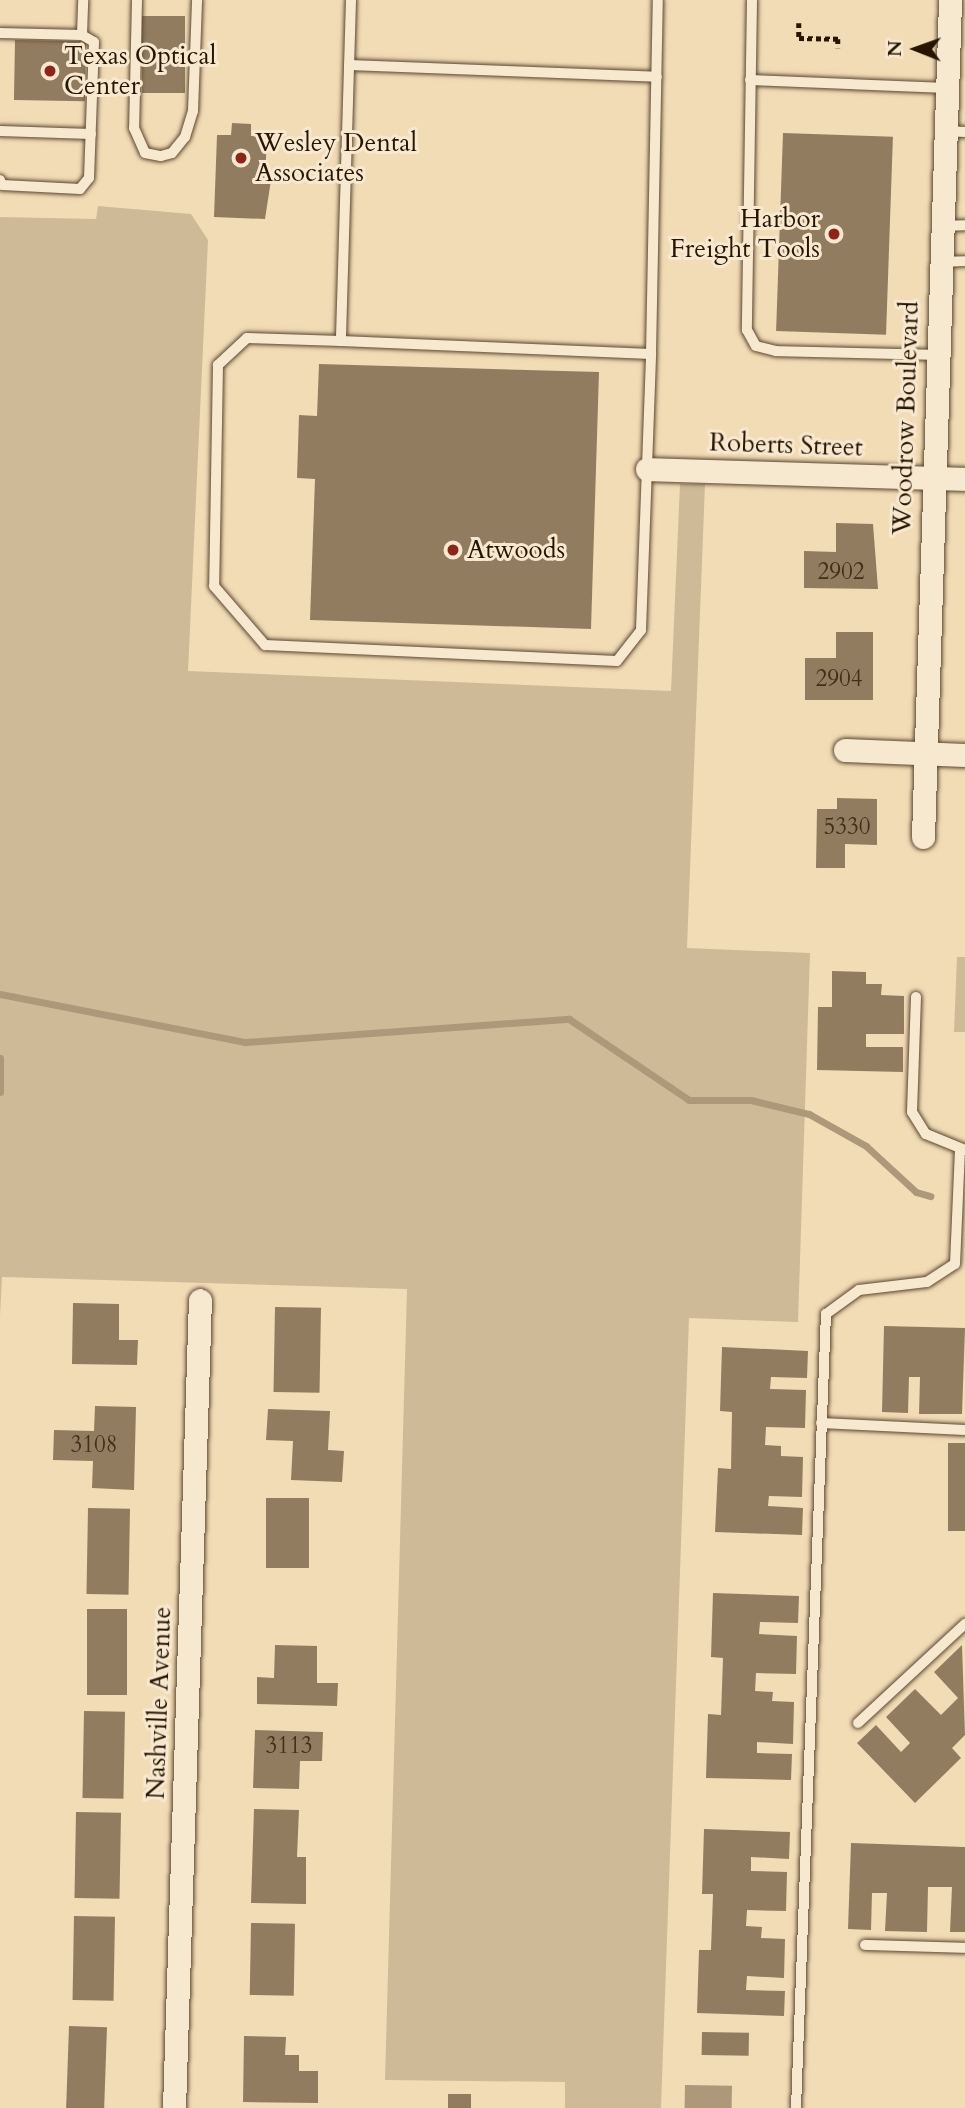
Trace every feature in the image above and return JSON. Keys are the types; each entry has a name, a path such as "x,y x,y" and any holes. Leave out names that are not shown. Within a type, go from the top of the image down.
{"street":[{"name":"Woodrow Boulevard","path":"923,837 931,477 941,226 955,131 947,88 950,0"},
{"name":"Roberts Street","path":"648,469 965,479"},
{"path":"845,750 965,755"},
{"name":"Nashville Avenue","path":"174,2108 200,1300"}],"lane":[{"path":"82,35 83,0"},
{"path":"137,0 134,128 145,153 161,156 172,153 185,137 193,111 197,0"},
{"path":"341,341 351,0"},
{"path":"652,354 247,338 218,365 214,586 265,645 617,661 641,630 652,354 659,0"},
{"path":"752,0 747,330 756,346 776,351 936,355"},
{"path":"0,33 82,35 94,42 89,178 80,189 2,185 0,180"},
{"path":"349,65 657,77"},
{"path":"750,80 947,88"},
{"path":"0,131 91,134"},
{"path":"941,226 965,225"},
{"path":"940,262 965,261"},
{"path":"796,2108 826,1314 859,1290 927,1282 955,1264 962,1149 926,1134 912,1112 916,998"},
{"path":"821,1423 965,1430"},
{"path":"858,1723 965,1624"},
{"path":"865,1945 965,1948"}],"path":[{"path":"799,23 799,38 838,40 838,48"}],"shaded area":[{"path":"98,206 191,214 208,240 188,671 671,691 680,484 705,484 687,948 810,953 798,1322 689,1318 661,2108 565,2108 565,2082 385,2080 407,1289 2,1277 0,1316 0,217 96,219"},
{"path":"957,957 965,957 965,1032 954,1032"},
{"path":"685,2085 732,2086 732,2108 685,2108"}],"building":[{"path":"142,16 185,16 185,93 142,93"},
{"name":"Texas Optical Center","path":"15,40 86,41 85,101 14,100"},
{"name":"Wesley Dental Associates","path":"232,123 251,124 251,136 267,136 265,180 271,180 265,219 214,217 217,135 231,135"},
{"name":"Harbor Freight Tools","path":"783,133 893,137 886,335 776,331"},
{"name":"Atwoods","path":"319,364 599,372 591,629 310,620 315,479 297,478 299,415 317,416"},
{"path":"836,523 873,524 878,589 804,588 804,551 836,552"},
{"path":"836,632 873,632 873,700 805,700 805,658 836,658"},
{"path":"837,798 877,799 877,845 845,844 845,868 816,868 817,809 837,809"},
{"path":"832,971 866,972 866,984 882,984 881,995 904,996 904,1034 866,1034 866,1047 903,1047 903,1072 817,1070 818,1007 832,1007"},
{"path":"73,1303 119,1304 119,1340 138,1340 137,1365 72,1364"},
{"path":"275,1307 321,1308 320,1393 274,1392"},
{"path":"884,1326 965,1328 962,1414 919,1414 920,1377 909,1377 908,1413 882,1412"},
{"path":"722,1347 808,1351 807,1378 771,1377 770,1389 806,1390 805,1428 766,1427 765,1445 781,1446 781,1456 803,1457 802,1497 769,1496 768,1506 803,1508 802,1535 715,1532 718,1468 731,1469 732,1412 720,1411"},
{"path":"95,1406 136,1407 134,1490 92,1488 93,1461 53,1460 54,1430 94,1431"},
{"path":"268,1409 330,1411 328,1450 344,1451 342,1482 291,1480 293,1441 266,1440"},
{"path":"948,1443 965,1443 965,1531 948,1531"},
{"path":"266,1498 309,1498 309,1568 266,1568"},
{"path":"88,1508 130,1509 128,1595 86,1594"},
{"path":"713,1593 799,1596 798,1623 760,1622 759,1634 797,1636 796,1674 756,1673 755,1691 773,1692 772,1701 794,1702 793,1744 757,1742 757,1753 792,1754 791,1780 706,1778 708,1714 721,1715 723,1658 711,1657"},
{"path":"87,1609 127,1609 127,1695 87,1695"},
{"path":"275,1645 317,1646 317,1683 338,1683 337,1706 257,1704 257,1677 274,1678"},
{"path":"962,1645 965,1735 952,1748 961,1758 915,1803 857,1743 876,1725 901,1752 910,1743 886,1717 915,1689 941,1715 958,1698 934,1672"},
{"path":"84,1711 125,1712 123,1799 82,1798"},
{"path":"255,1730 323,1732 322,1761 300,1761 299,1789 253,1788"},
{"path":"254,1809 299,1810 297,1857 306,1857 306,1904 251,1903"},
{"path":"76,1812 121,1813 119,1899 74,1898"},
{"path":"704,1829 790,1832 789,1859 751,1857 751,1871 787,1872 786,1911 747,1910 746,1926 762,1927 761,1938 785,1939 784,1978 747,1976 746,1990 785,1991 784,2016 697,2013 699,1950 711,1950 713,1894 702,1894"},
{"path":"851,1843 965,1847 965,1932 950,1932 952,1887 928,1887 927,1932 885,1931 887,1893 872,1893 871,1930 848,1929"},
{"path":"74,1916 115,1917 114,2001 73,2000"},
{"path":"251,1923 295,1924 294,1996 250,1995"},
{"path":"69,2026 107,2027 104,2108 66,2108"},
{"path":"702,2032 749,2033 749,2056 702,2055"},
{"path":"244,2036 286,2037 285,2055 299,2055 299,2071 318,2071 318,2103 243,2102"},
{"path":"448,2094 471,2094 471,2108 448,2108"}],"waterway":[{"path":"0,994 245,1042 569,1019 689,1100 751,1100 809,1114 866,1146 916,1192 930,1196"},
{"path":"0,1058 0,1092"}],"place":[{"name":"Texas Optical Center","path":"50,71"},
{"name":"Wesley Dental Associates","path":"241,158"},
{"name":"Harbor Freight Tools","path":"834,234"},
{"name":"Atwoods","path":"453,550"}]}
